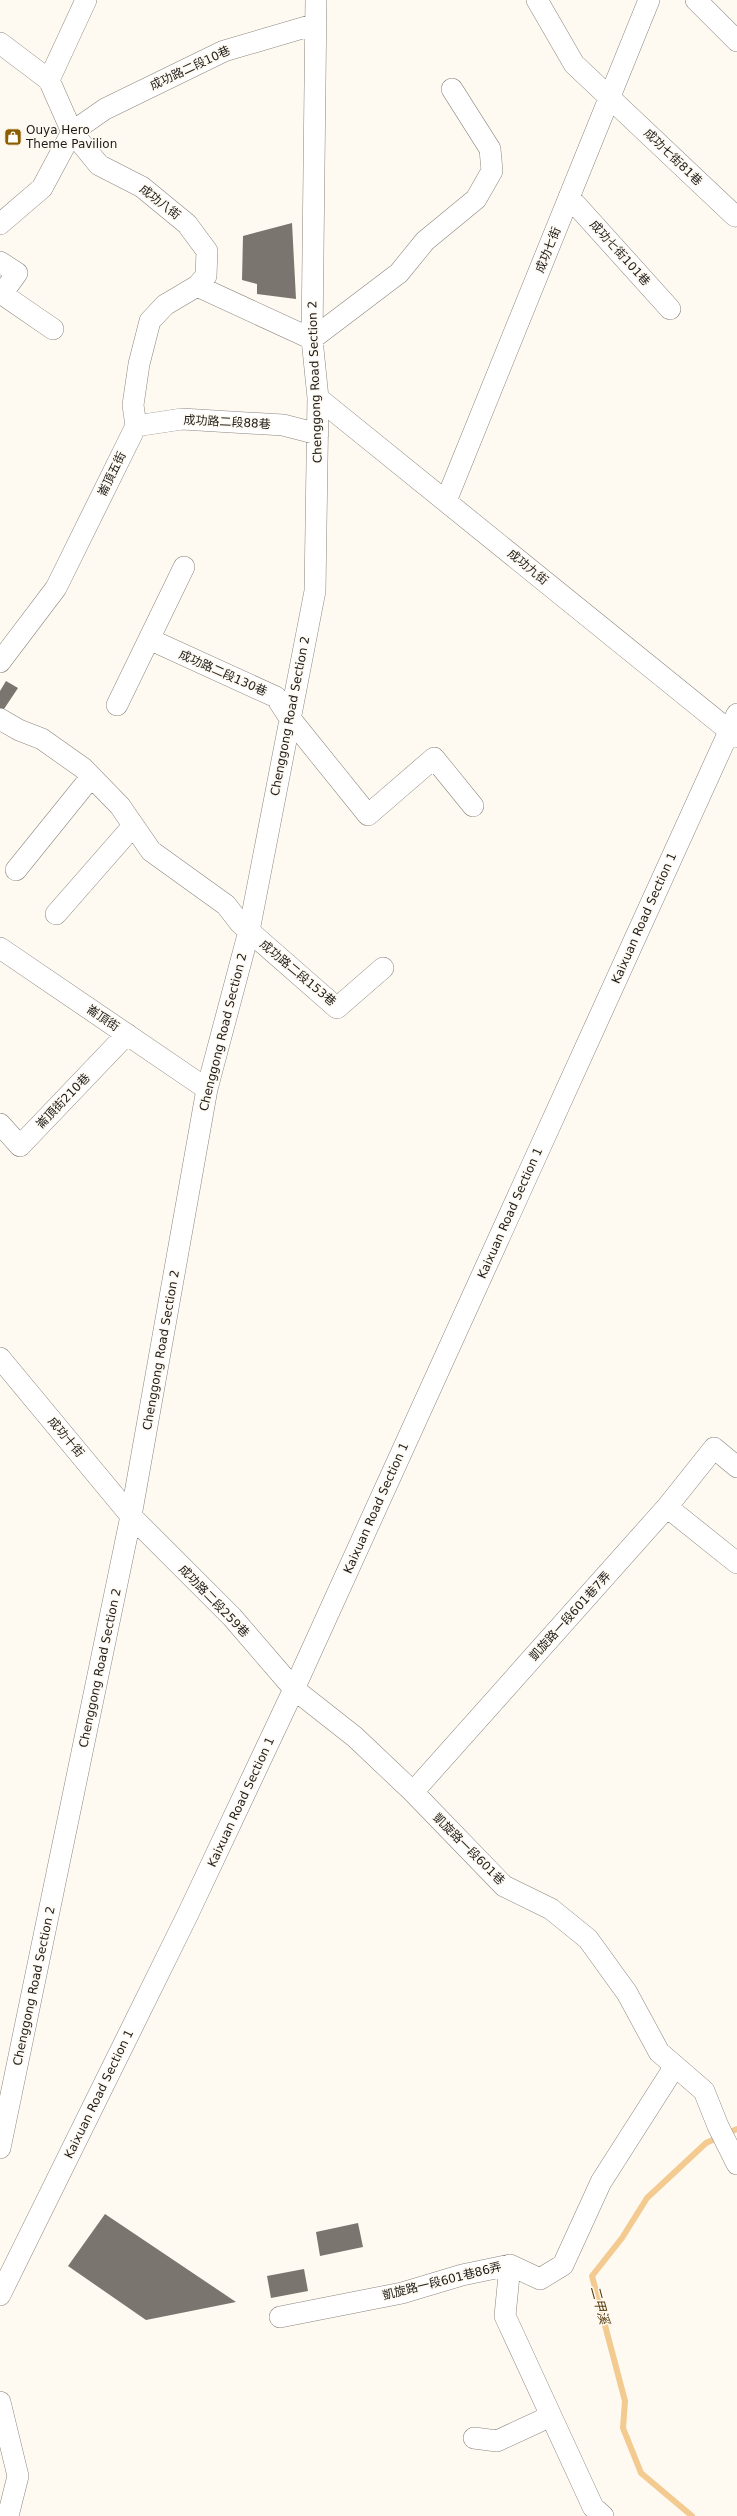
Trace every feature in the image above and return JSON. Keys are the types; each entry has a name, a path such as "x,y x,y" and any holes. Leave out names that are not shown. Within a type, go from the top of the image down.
{"street":[{"path":"49,80 86,0"},
{"name":"Chenggong Road Section 2","path":"0,2148 132,1516 207,1089 249,931 315,591 318,398 312,339 316,0"},
{"name":"成功七街81巷","path":"537,0 574,64 735,216 737,215"},
{"name":"成功七街","path":"446,501 649,0"},
{"path":"696,0 737,41"},
{"name":"成功路二段10巷","path":"72,132 105,109 224,51 316,24"},
{"name":"成功八街","path":"0,43 49,80 72,132 99,165 142,187 187,224 207,251 206,276 197,286"},
{"path":"136,426 133,405 139,364 150,321 165,305 197,286 312,339 399,273 425,241 476,199 492,171 490,149 452,89"},
{"path":"0,224 42,188 72,132"},
{"name":"成功七街101巷","path":"570,197 670,309"},
{"path":"0,262 17,273 2,294 53,329"},
{"name":"成功九街","path":"318,398 446,501 735,726"},
{"name":"成功路二段88巷","path":"136,426 182,419 283,425 318,434"},
{"name":"崙頂五街","path":"0,662 56,588 136,426"},
{"path":"117,705 184,567"},
{"name":"成功路二段130巷","path":"149,639 276,697 290,717 368,815 434,758 473,806"},
{"path":"0,719 19,730 42,739 83,768 120,806 151,851 226,905 249,931"},
{"name":"Kaixuan Road Section 1","path":"0,2295 188,1916 294,1689 735,726"},
{"path":"16,870 92,777"},
{"path":"56,914 133,826"},
{"name":"成功路二段153巷","path":"249,931 337,1008 383,968"},
{"name":"崙頂街","path":"0,948 207,1089"},
{"name":"崙頂街210巷","path":"0,1124 20,1146 127,1034"},
{"name":"成功十街","path":"0,1358 132,1516"},
{"name":"凱旋路一段601巷7弄","path":"413,1792 667,1507 714,1448 737,1467"},
{"path":"667,1507 737,1564"},
{"name":"成功路二段259巷","path":"132,1516 232,1617 294,1689"},
{"name":"凱旋路一段601巷","path":"294,1689 355,1736 413,1792 504,1886 551,1910 588,1939 627,1993 659,2052 704,2091 732,2156"},
{"name":"凱旋路一段601巷86弄","path":"280,2317 402,2293 462,2275 510,2265 540,2279 563,2265 601,2182 675,2066"},
{"path":"510,2265 505,2316 593,2507 603,2516"},
{"path":"0,2402 18,2476 8,2516"},
{"path":"474,2438 497,2441 551,2416"}],"building":[{"path":"292,223 296,299 257,294 257,284 242,280 243,236"},
{"path":"6,681 18,688 0,715 0,691"},
{"path":"105,2214 236,2302 146,2320 68,2266"},
{"path":"358,2223 363,2247 320,2256 316,2232"},
{"path":"304,2269 308,2291 271,2298 267,2276"}],"waterway":[{"name":"二甲溪","path":"692,2516 641,2473 623,2428 625,2401 592,2276 622,2238 647,2198 706,2143 737,2129"}],"place":[{"name":"Ouya Hero Theme Pavilion","path":"13,137"}]}
